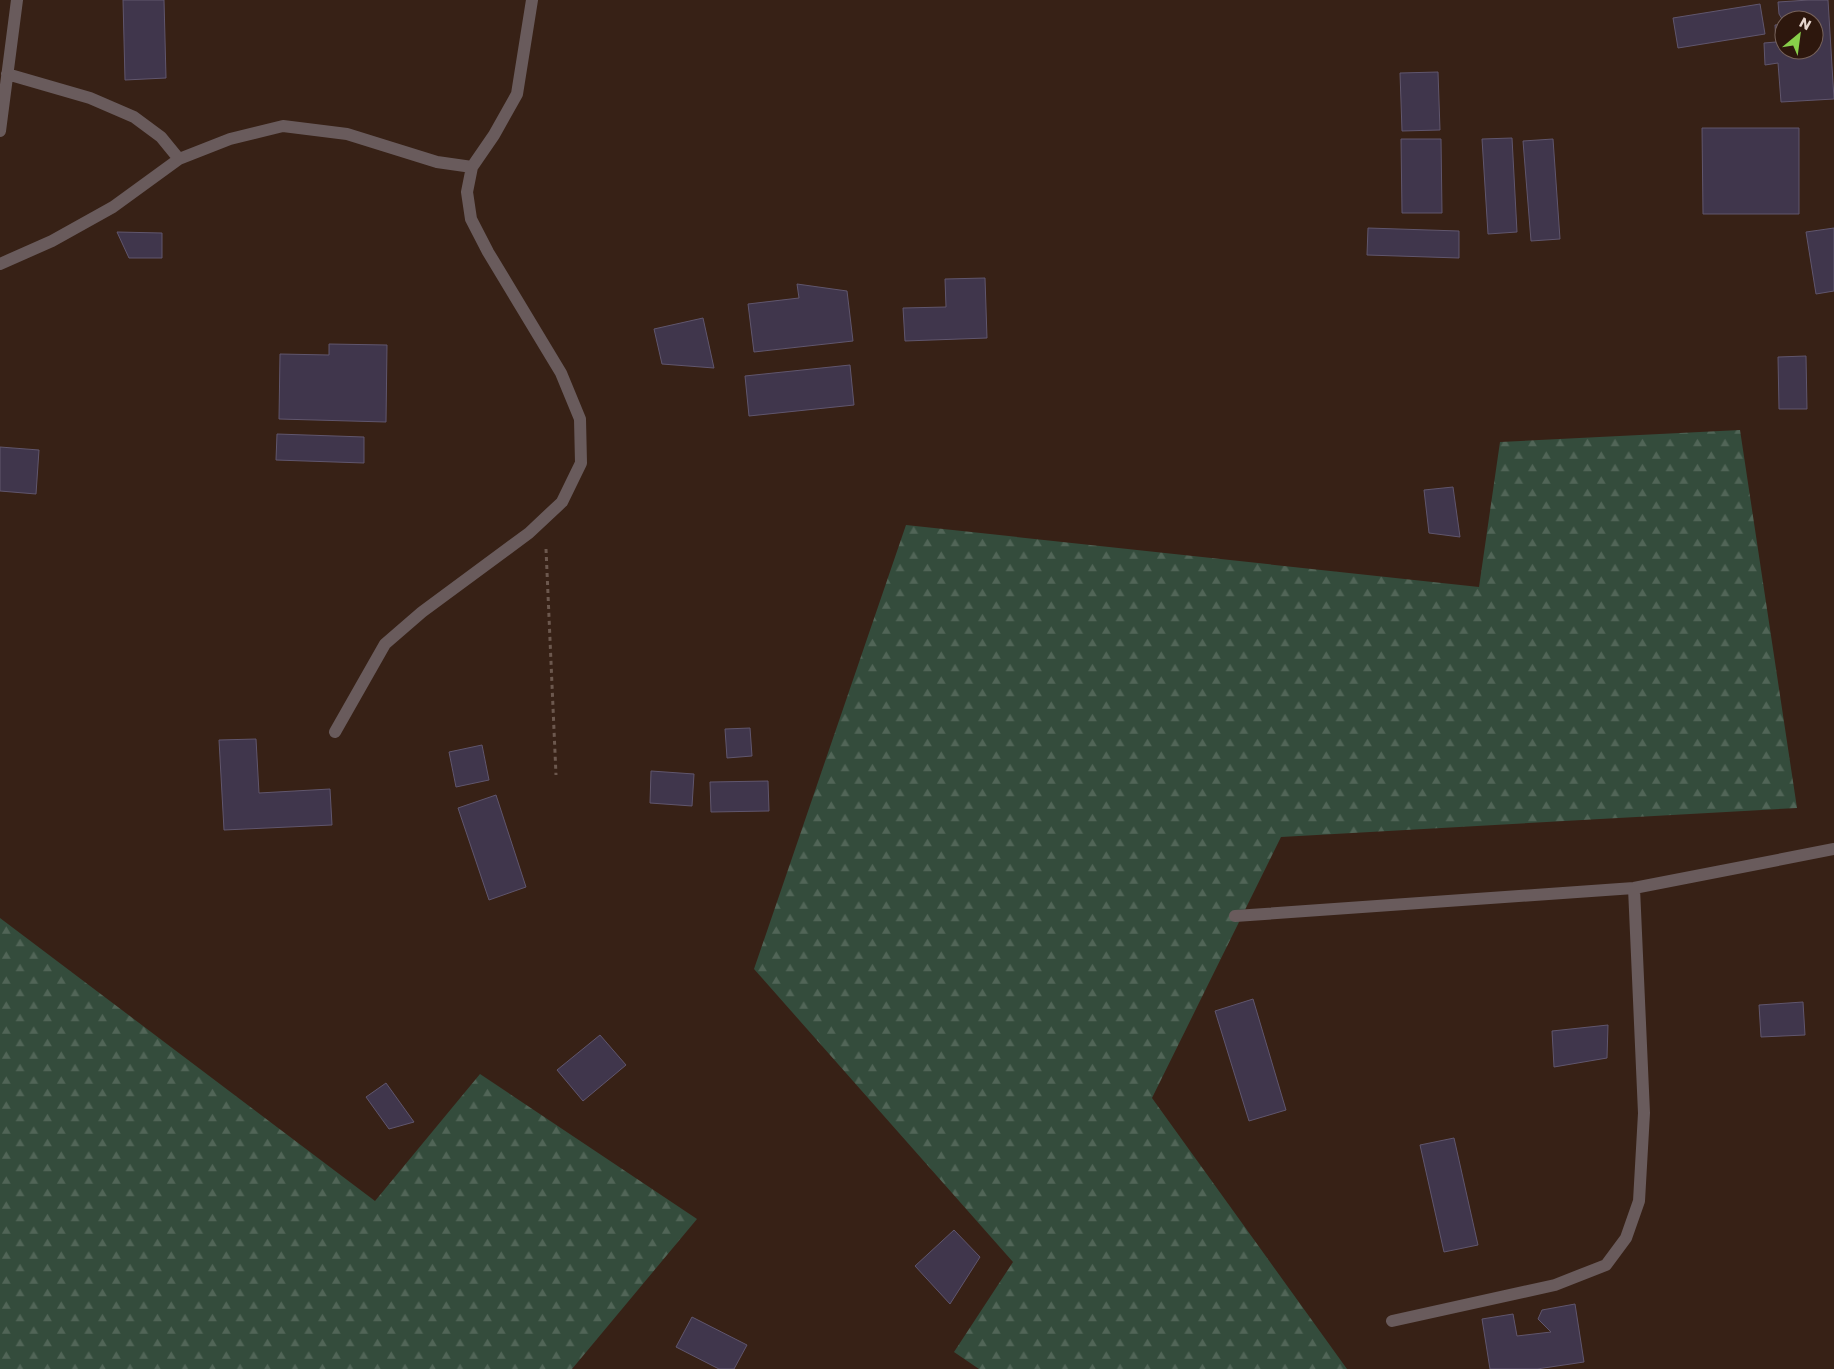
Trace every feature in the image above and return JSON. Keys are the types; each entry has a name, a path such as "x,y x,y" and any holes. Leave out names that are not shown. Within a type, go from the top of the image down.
{"street":[{"path":"0,131 17,0"},
{"path":"335,732 385,644 422,612 529,533 562,502 581,463 580,419 561,373 488,252 471,219 467,192 472,167 494,135 517,94 532,0"},
{"path":"8,74 90,98 134,117 161,137 179,160"},
{"path":"0,264 52,241 113,207 179,160 230,139 283,126 347,134 437,162 472,167"},
{"path":"1235,916 1634,888 1834,849"},
{"path":"1392,1321 1555,1285 1606,1265 1626,1238 1639,1201 1644,1113 1634,888"}],"path":[{"path":"545,518 556,774"}],"green space":[{"path":"1740,430 1797,808 1281,837 1152,1098 1347,1369 979,1369 954,1352 1013,1262 754,969 906,525 1479,587 1500,442"},
{"path":"0,918 375,1201 480,1074 697,1219 572,1369 0,1369"}],"building":[{"path":"123,0 164,0 166,78 125,80"},
{"path":"1828,0 1834,99 1781,102 1778,63 1765,65 1764,43 1774,42 1774,60 1824,60 1824,10 1779,10 1778,2"},
{"path":"1760,4 1765,34 1678,48 1673,18"},
{"path":"1438,72 1440,130 1402,131 1400,73"},
{"path":"1702,128 1799,128 1799,214 1703,214"},
{"path":"1512,138 1517,232 1488,234 1482,139"},
{"path":"1401,139 1441,139 1442,213 1402,213"},
{"path":"1553,139 1560,239 1531,241 1523,141"},
{"path":"1368,228 1459,231 1459,258 1367,255"},
{"path":"1834,228 1834,291 1816,294 1806,232"},
{"path":"117,232 162,233 162,258 129,258"},
{"path":"985,278 987,338 905,341 903,308 946,307 945,279"},
{"path":"797,284 847,291 853,341 754,352 748,304 799,298"},
{"path":"703,318 714,368 662,364 654,329"},
{"path":"329,344 387,345 386,422 279,419 280,354 329,355"},
{"path":"1806,356 1807,409 1779,409 1778,357"},
{"path":"850,365 854,405 749,416 745,376"},
{"path":"277,434 364,437 364,463 276,460"},
{"path":"0,447 39,450 36,494 0,491"},
{"path":"1453,487 1460,537 1429,533 1424,490"},
{"path":"750,728 752,756 727,758 725,729"},
{"path":"256,739 259,793 330,789 332,825 224,830 219,740"},
{"path":"482,745 489,780 456,787 449,752"},
{"path":"651,771 694,774 692,806 650,803"},
{"path":"768,781 769,811 711,812 710,782"},
{"path":"496,795 526,887 489,900 458,808"},
{"path":"1253,999 1286,1110 1249,1121 1215,1011"},
{"path":"1803,1002 1805,1035 1761,1037 1759,1005"},
{"path":"1608,1025 1607,1058 1554,1067 1552,1031"},
{"path":"600,1035 626,1065 583,1101 557,1070"},
{"path":"386,1083 414,1122 389,1129 366,1097"},
{"path":"1454,1138 1478,1245 1444,1252 1420,1145"},
{"path":"954,1230 980,1257 950,1304 915,1266"},
{"path":"1575,1304 1584,1362 1537,1369 1490,1369 1482,1319 1513,1314 1517,1336 1551,1332 1538,1319 1542,1310"},
{"path":"692,1317 747,1345 734,1369 719,1369 676,1347"}]}
